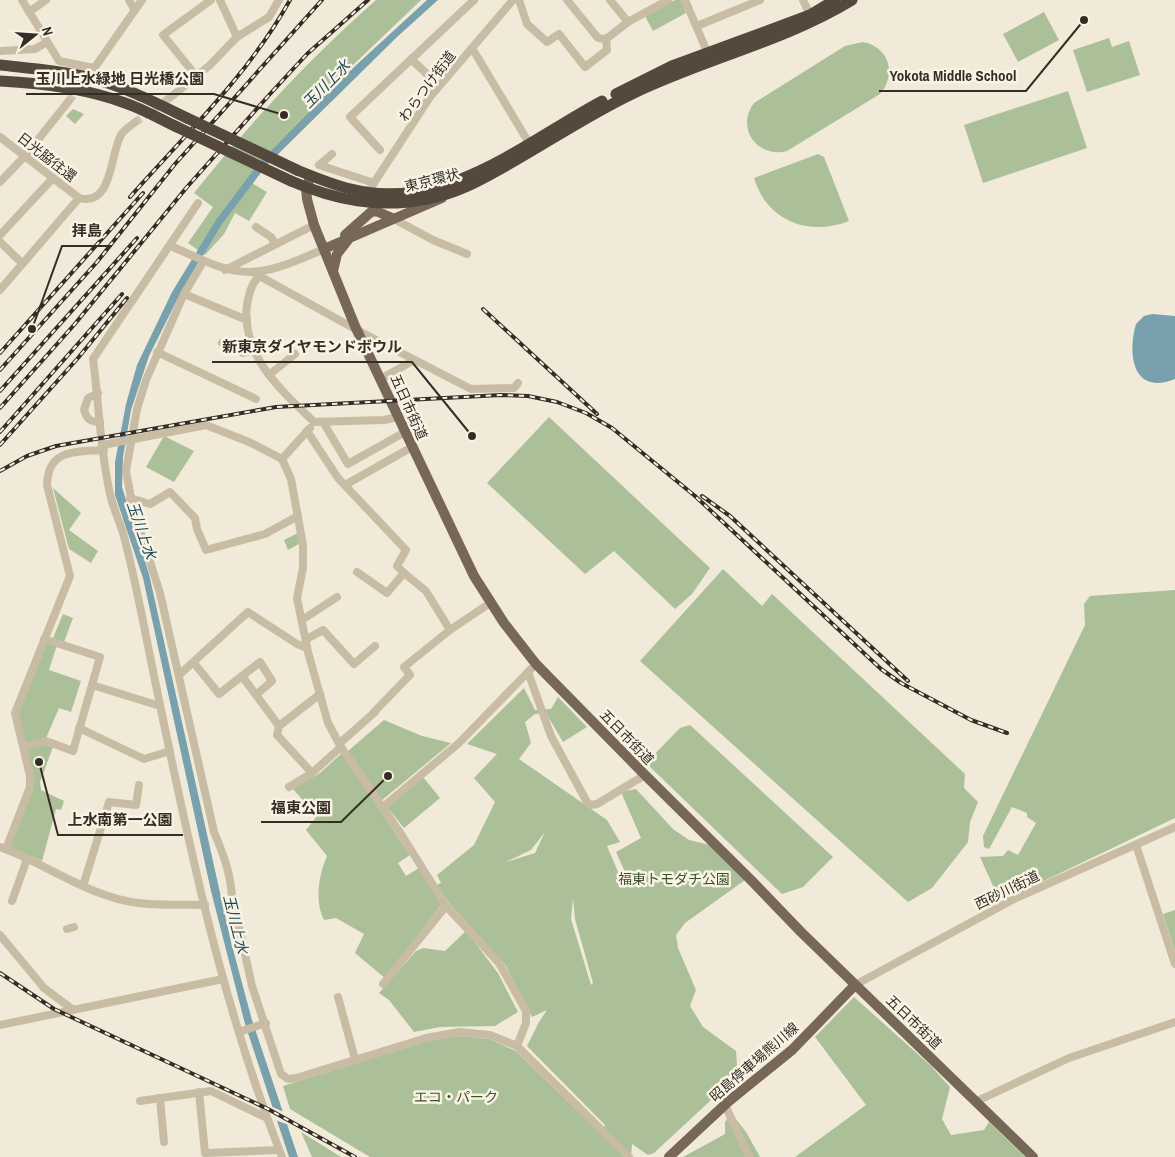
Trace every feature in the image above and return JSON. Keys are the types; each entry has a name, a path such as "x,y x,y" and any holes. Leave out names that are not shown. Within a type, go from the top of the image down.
{"highway":[{"name":"東京環状","path":"0,65 56,71 92,78 132,92 312,176 351,190 371,188 399,194 440,188 461,180 634,84 672,66 810,15 835,0"},
{"name":"東京環状","path":"0,80 90,92 126,103 291,181 329,196 369,203 407,203 454,193 630,95 671,76 800,28 852,0"}],"main road":[{"path":"306,187 312,176"},
{"name":"五日市街道","path":"306,187 314,225 357,330 474,576 490,603 536,664 645,776 855,985 1033,1157"},
{"path":"324,249 392,218 431,204 454,193"},
{"path":"324,249 335,240 349,233 371,212 376,211 392,218"},
{"path":"334,276 333,267 337,254 352,236"},
{"name":"昭島停車場熊川線","path":"669,1157 725,1105 792,1050 855,985"}],"street":[{"path":"22,0 58,62 94,69 142,0"},
{"path":"30,12 46,0"},
{"path":"129,0 134,10"},
{"path":"197,77 163,35 211,0"},
{"path":"220,0 238,37"},
{"path":"171,97 197,77 238,37 269,17 279,0"},
{"path":"380,150 350,117 474,0"},
{"name":"わらつけ街道","path":"371,188 430,97 513,0"},
{"path":"519,0 527,24 547,42 559,34 585,67 607,50 606,39"},
{"path":"610,0 628,22"},
{"path":"570,1 598,38 606,39 628,22 668,0"},
{"path":"685,0 708,54"},
{"path":"696,26 760,0"},
{"path":"803,0 810,15"},
{"path":"0,51 34,49 47,42"},
{"path":"472,48 529,143"},
{"path":"411,59 427,74"},
{"path":"0,182 25,156 68,102"},
{"path":"0,290 79,198 89,200 98,197 106,186 120,135 134,123"},
{"name":"日光脇往還","path":"0,137 79,198"},
{"path":"332,154 319,165 371,188"},
{"path":"0,235 53,178"},
{"path":"198,203 171,246 93,359 110,494 125,543 205,905 223,978 242,1031 267,1118 280,1154 205,1155 199,1092"},
{"path":"392,218 433,240 467,254"},
{"path":"225,270 314,225"},
{"path":"256,227 271,237 275,244"},
{"path":"0,242 22,263"},
{"path":"171,246 201,261 225,270 256,275 471,389 514,388 518,383"},
{"path":"256,275 286,266 324,249"},
{"path":"201,261 157,352 137,409 126,471 130,498 160,593 214,832 225,857 252,986 281,1074 288,1079 426,1038 459,1032 490,1035 517,1046 629,1157"},
{"path":"256,275 249,294 247,320 258,361 314,422 384,420 398,417"},
{"path":"184,294 247,320"},
{"path":"222,343 243,353 254,350"},
{"path":"157,352 256,399"},
{"path":"269,375 294,354"},
{"path":"381,379 414,360"},
{"path":"98,393 88,398 84,410 87,418 93,422 100,422"},
{"path":"282,459 314,422"},
{"path":"323,422 348,464 405,432"},
{"path":"205,905 139,903 83,886 3,848 30,787 30,776 15,713 70,576 47,485 48,475 54,462 62,455 103,447 112,443 206,425 249,442 282,459 291,479 303,545 303,568 297,598 328,723 340,745 383,807 446,906 499,963 526,1011 526,1023 517,1046"},
{"path":"307,431 345,485 406,550 397,566 426,591 450,630"},
{"path":"345,485 412,447"},
{"path":"130,498 150,504 170,492 195,518 197,530 206,550 265,534 298,516"},
{"path":"357,572 387,593 404,573"},
{"path":"302,620 337,597"},
{"path":"289,787 312,773 410,675 404,667 450,630 490,603"},
{"path":"179,675 248,612 297,644 307,643 323,630 354,664 374,646"},
{"path":"24,747 46,740 73,751 100,657 44,639"},
{"path":"194,662 219,694 260,662 272,681 256,695"},
{"path":"383,807 459,743 536,664"},
{"path":"528,672 551,736 587,802 592,805 597,804 645,776"},
{"path":"242,676 279,726"},
{"path":"92,685 160,706"},
{"path":"312,773 277,736 279,726 320,694"},
{"path":"79,728 144,759 170,751"},
{"path":"83,886 109,802 136,805 139,786"},
{"name":"西砂川街道","path":"855,985 1014,899 1175,827"},
{"path":"1136,845 1175,964"},
{"path":"12,901 27,859"},
{"path":"383,984 446,906"},
{"path":"0,935 44,988 72,1009"},
{"path":"0,1024 223,978"},
{"path":"338,997 355,1059"},
{"path":"977,1101 1069,1058 1175,1022"},
{"path":"242,1031 264,1024"},
{"path":"140,1101 211,1091 267,1118"},
{"path":"160,1098 164,1142"},
{"path":"725,1105 749,1157"}],"green space":[{"path":"376,0 421,0 352,66 250,182 267,192 249,221 235,213 224,234 205,255 188,243 213,207 194,193 280,93"},
{"path":"675,0 681,0 686,13 653,31 645,16"},
{"path":"1044,12 1059,40 1018,62 1003,34"},
{"path":"1109,38 1112,47 1129,41 1140,75 1087,92 1073,50"},
{"path":"863,42 879,49 888,62 888,78 880,94 787,151 776,152 767,150 759,146 752,139 748,131 747,122 754,103 845,46"},
{"path":"1068,91 1087,148 983,183 964,125"},
{"path":"73,109 84,114 75,124 66,116"},
{"path":"818,154 824,157 849,221 834,226 819,227 804,226 791,222 779,215 760,193 754,178"},
{"path":"549,417 710,568 692,594 675,609 614,551 585,574 487,483"},
{"path":"164,436 194,451 174,482 146,467"},
{"path":"53,488 81,513 69,530 98,551 91,563 69,549"},
{"path":"298,533 299,544 288,550 284,540"},
{"path":"723,569 762,606 772,594 965,774 964,788 978,802 970,822 968,842 932,888 908,902 640,661"},
{"path":"1175,590 1175,818 1006,899 994,888 980,857 1003,856 1008,850 1018,855 1036,823 1027,817 1027,813 1012,807 989,849 984,847 983,836 1085,625 1084,604 1090,596"},
{"path":"63,614 73,618 64,642 53,638"},
{"path":"47,643 57,645 49,670 81,681 71,712 59,708 44,743 53,747 40,782 41,790 64,801 61,810 56,809 42,861 10,847 34,787 34,777 18,714"},
{"path":"524,688 535,710 551,709 558,697 587,727 563,742 546,713 535,714 525,722 531,743 519,759 607,820 620,842 607,846 619,874 625,872 616,852 641,838 621,792 636,789 673,829 689,840 710,845 745,880 685,923 676,935 678,948 696,990 690,1006 703,1027 736,1051 737,1065 710,1101 654,1153 648,1155 632,1144 631,1157 370,1157 290,1109 283,1086 428,1041 460,1036 489,1039 516,1051 601,1134 605,1125 527,1046 547,1010 532,1017 506,966 449,903 437,885 441,883 437,875 474,845 495,802 474,778 497,754 467,744","holes":["545,832 535,853 506,862 531,850","573,898 575,919 593,983 591,985 571,919"]},
{"path":"384,720 422,736 451,743 381,801 348,751"},
{"path":"690,725 833,857 803,887 782,894 646,763 680,728"},
{"path":"342,753 410,855 398,863 406,876 419,868 442,904 385,978 355,953 364,934 336,918 324,920 318,896 322,871 327,856 306,830 317,816 293,789 320,773"},
{"path":"423,777 440,798 404,828 387,807"},
{"path":"1175,910 1175,951 1163,914"},
{"path":"466,931 498,973 518,1012 495,1026 440,1027 414,1032 389,1000 379,993 416,951 423,948 445,951"},
{"path":"854,997 931,1066 950,1087 942,1119 951,1135 984,1130 989,1122 1025,1157 795,1157 866,1105 815,1037"},
{"path":"731,1113 746,1132 760,1157 683,1157 725,1134 725,1122"},
{"path":"301,1132 341,1157 312,1157"}],"water":[{"path":"427,0 438,0 397,37 266,166 222,224 181,292 149,356 131,410 123,457 122,487 149,574 231,942 252,1020 298,1157 289,1157 245,1024 211,891 143,578 115,495 115,462 126,404 137,365 172,292 216,220 258,164 353,68"},
{"path":"1152,314 1175,316 1175,379 1161,383 1150,382 1142,377 1136,370 1133,360 1133,336 1136,324 1144,316"}],"pier":[{"path":"268,1105 284,1112 289,1125 272,1119"}],"tunnel":[{"path":"68,102 89,74"},
{"path":"134,123 171,97"}],"railway":[{"path":"130,197 216,103 256,53 290,0"},
{"path":"0,370 97,262 175,164 322,0"},
{"path":"0,408 74,325 187,187 270,94 307,54 368,0"},
{"path":"0,353 143,193"},
{"path":"0,391 137,238"},
{"path":"0,432 122,294"},
{"path":"0,445 78,358 127,298"},
{"path":"483,309 597,414"},
{"path":"0,471 27,456 56,446 276,407 501,395 528,396 557,402 586,413 612,428 695,496 881,669 901,683 971,720 1007,733"},
{"path":"702,496 730,516 908,681"},
{"path":"0,973 54,1009 268,1109 355,1157"}],"place":[{"name":"Yokota Middle School","path":"1084,20"},
{"name":"玉川上水緑地 日光橋公園","path":"284,115"},
{"name":"拝島","path":"32,329"},
{"name":"新東京ダイヤモンドボウル","path":"472,436"},
{"name":"上水南第一公園","path":"39,762"},
{"name":"福東公園","path":"388,776"}],"water label":[{"name":"玉川上水","path":"326,84"},
{"name":"玉川上水","path":"142,530"},
{"name":"玉川上水","path":"236,924"}],"park label":[{"name":"福東トモダチ公園","path":"674,879"},
{"name":"エコ・パーク","path":"456,1097"}]}
